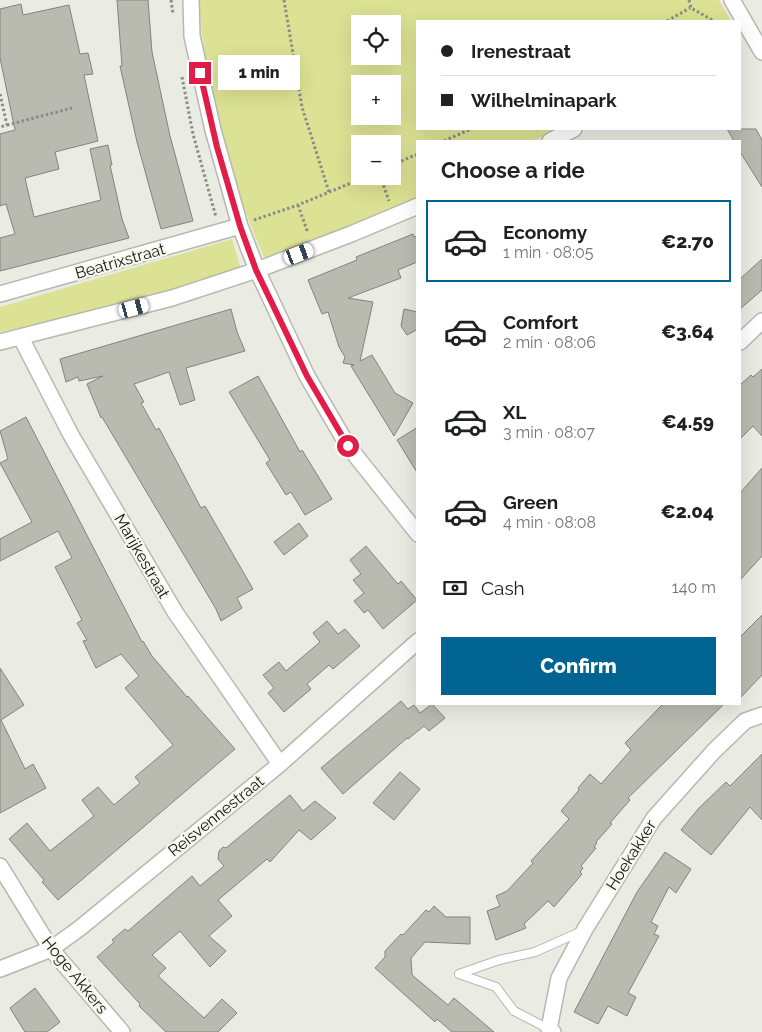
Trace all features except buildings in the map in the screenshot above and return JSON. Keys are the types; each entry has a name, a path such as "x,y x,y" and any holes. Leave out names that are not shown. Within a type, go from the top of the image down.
{"street":[{"path":"191,0 192,36 213,130 240,226 256,270 307,376 344,438 416,531"},
{"path":"732,0 740,20"},
{"path":"744,32 762,52"},
{"path":"552,140 572,130"},
{"path":"0,342 172,298 256,270 416,207"},
{"name":"Beatrixstraat","path":"0,294 240,226"},
{"path":"741,341 762,321"},
{"name":"Marijkestraat","path":"20,338 71,434 175,612 280,764"},
{"name":"Reisvennestraat","path":"0,969 51,949 280,764 416,643"},
{"name":"Hoekakker","path":"551,1030 559,978 586,929 654,818 745,721 762,714"},
{"name":"Hoge Akkers","path":"0,866 51,949 122,1032"}],"lane":[{"name":"Hoekakker","path":"551,1030 514,1011 496,987 459,974 499,960 535,952 586,929"}],"path":[{"path":"284,0 302,107 329,192"},
{"path":"689,0 690,8"},
{"path":"669,20 690,8"},
{"path":"690,8 712,20"},
{"path":"0,94 6,125"},
{"path":"0,127 72,108"},
{"path":"446,140 469,130"},
{"path":"401,161 416,155"},
{"path":"240,226 351,183"},
{"path":"383,185 395,216"},
{"path":"298,205 313,248"}],"green space":[{"path":"199,0 719,0 730,20 416,20 416,130 556,130 536,140 416,140 416,199 275,255 264,257 240,196 213,98 206,65"},
{"path":"232,239 241,269 160,294 77,316 0,332 0,307"}],"route":[{"path":"200,73 217,147 240,226 256,270 307,376 348,446"}]}
